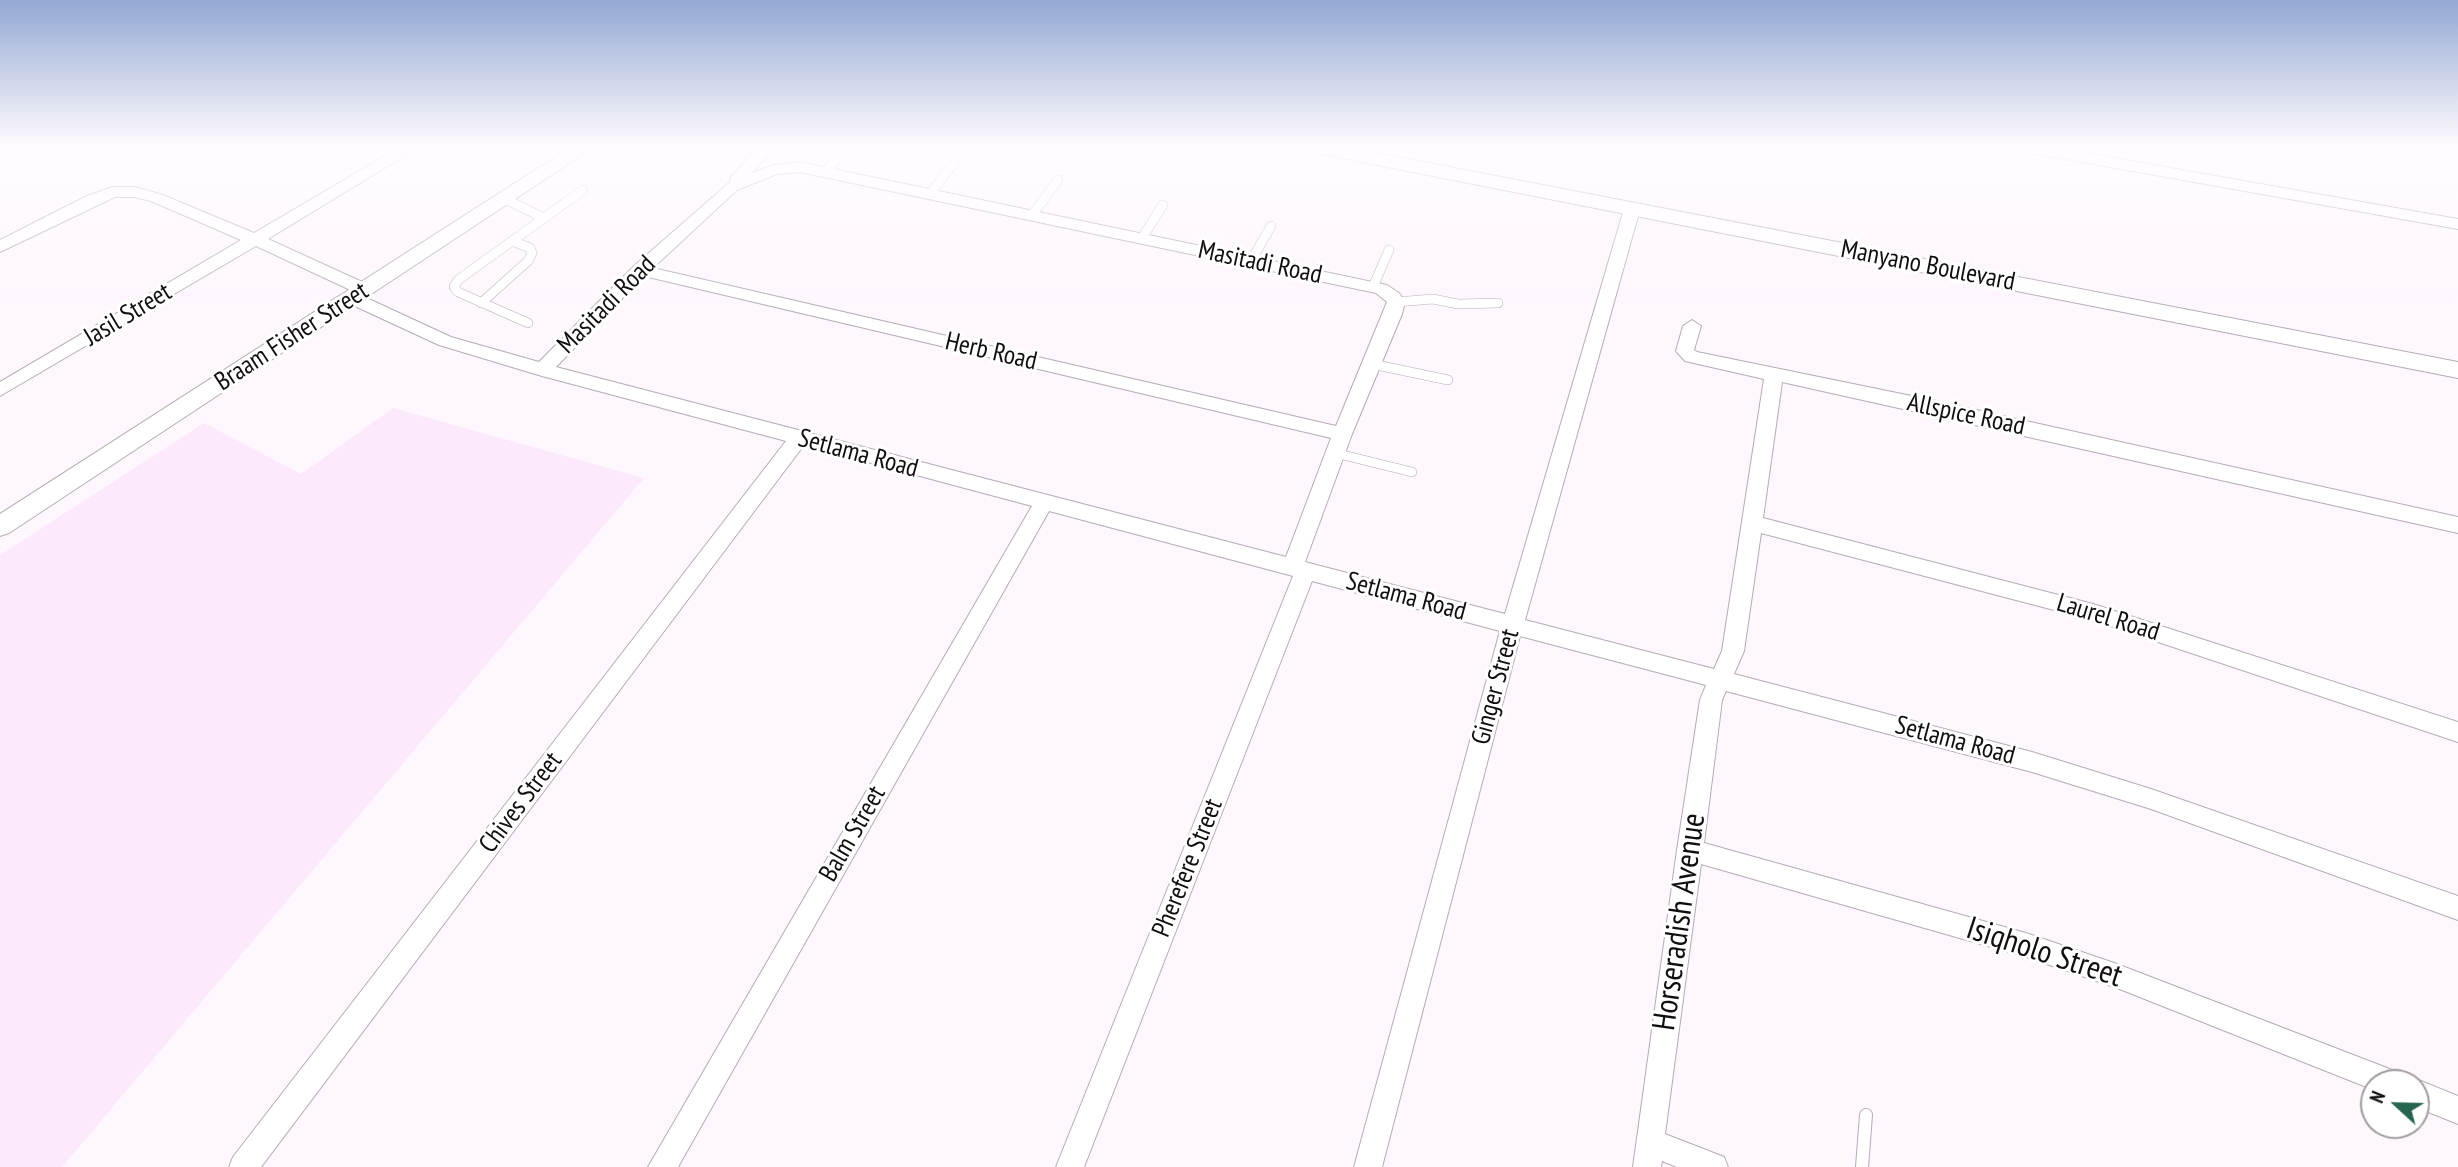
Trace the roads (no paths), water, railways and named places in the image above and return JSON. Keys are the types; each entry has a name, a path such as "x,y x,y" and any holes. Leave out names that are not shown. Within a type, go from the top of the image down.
{"street":[{"name":"Setlama Road","path":"0,247 90,201"},
{"name":"Setlama Road","path":"165,201 256,240 445,341 542,370 1982,748 2092,780 2458,908"},
{"name":"Jasil Street","path":"0,390 320,201"},
{"name":"Braam Fisher Street","path":"0,526 501,201"},
{"name":"Masitadi Road","path":"542,370 640,270 715,201"},
{"name":"Masitadi Road","path":"966,201 1373,287 1388,292 1396,302"},
{"name":"Manyano Boulevard","path":"1594,201 2458,370"},
{"path":"2331,201 2458,224"},
{"name":"Ginger Street","path":"1368,1167 1512,625 1632,209"},
{"name":"Herb Road","path":"640,270 1342,434"},
{"path":"1299,568 1335,453 1396,302"},
{"name":"Allspice Road","path":"1692,326 1685,351 1691,357 1936,408 2458,525"},
{"path":"1721,680 1733,651 1774,376"},
{"name":"Chives Street","path":"243,1167 799,438"},
{"name":"Balm Street","path":"662,1167 1044,502"},
{"name":"Laurel Road","path":"1753,523 2093,612 2458,732"},
{"name":"Pherefere Street","path":"1070,1167 1299,568"},
{"name":"Horseradish Avenue","path":"1649,1155 1711,700 1721,680"},
{"name":"Isiqholo Street","path":"1689,850 2026,945 2117,976 2360,1071"},
{"path":"2430,1099 2458,1110"},
{"path":"1649,1155 1714,1167"}],"lane":[{"path":"510,201 544,218"},
{"path":"528,323 458,292 454,287 458,280 567,201"},
{"path":"1032,215 1042,201"},
{"path":"1142,238 1163,205"},
{"path":"1251,261 1271,226"},
{"path":"481,303 528,261 533,253 530,248 512,241"},
{"path":"1373,287 1389,250"},
{"path":"1396,302 1433,299 1481,306 1498,303"},
{"path":"1372,364 1448,380"},
{"path":"1335,453 1412,472"},
{"path":"1862,1167 1866,1115"}]}
